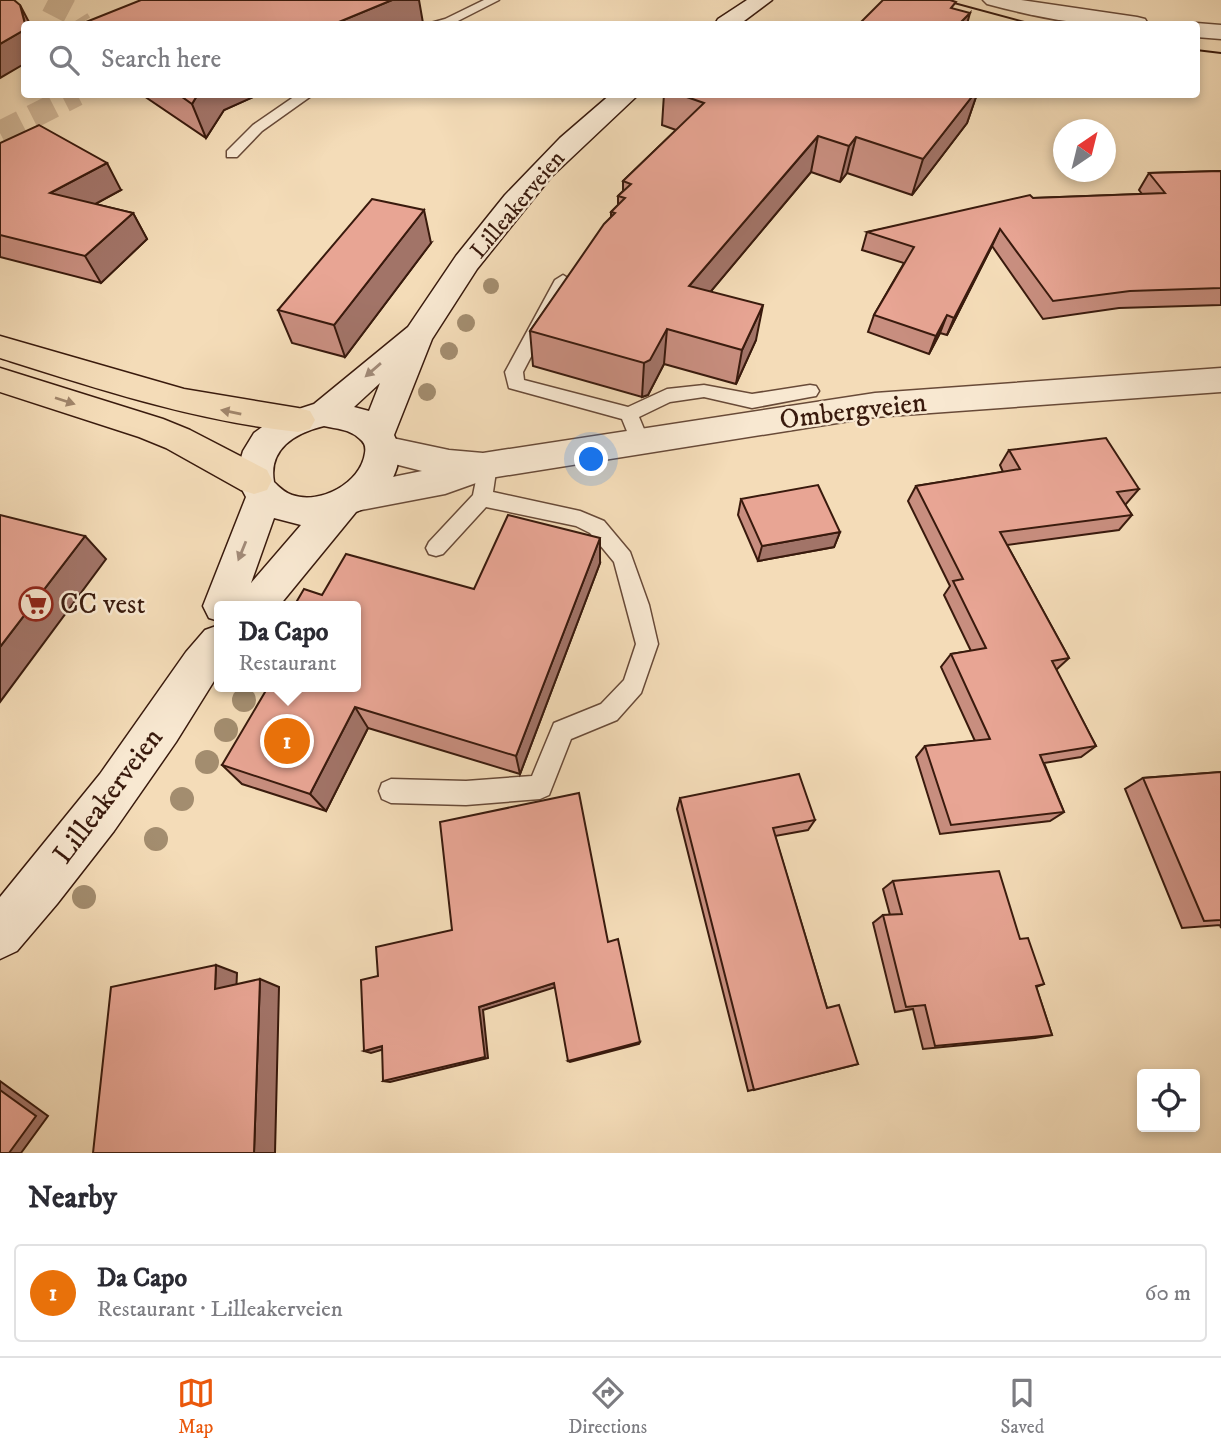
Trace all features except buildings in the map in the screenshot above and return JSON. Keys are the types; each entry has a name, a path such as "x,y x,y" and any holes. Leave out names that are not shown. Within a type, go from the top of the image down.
{"highway":[{"path":"0,347 186,403 254,417 311,417"},
{"path":"0,380 178,439 259,488"}],"main road":[{"path":"730,21 761,0"},
{"path":"994,0 1044,12 1114,21"},
{"path":"1200,30 1221,32"},
{"name":"Lilleakerveien","path":"380,442 424,328 499,221 559,155 623,98"},
{"name":"Lilleakerveien","path":"311,417 424,328"},
{"name":"Ombergveien","path":"349,501 445,480 485,481 634,428 876,405 1221,380"},
{"path":"225,601 259,488 254,466 264,446 282,428 311,417 355,418 380,442 383,461 378,474 349,501 259,601"},
{"name":"Ombergveien","path":"380,442 449,463 485,481"},
{"path":"259,488 279,506 298,511 320,510 349,501"},
{"name":"Lilleakerveien","path":"0,934 113,794 168,717 214,641"}],"lane":[{"path":"451,21 493,0"},
{"path":"232,154 245,137 272,115 301,98"},
{"path":"563,280 514,372 515,384 634,428 667,396 704,391 752,401 810,391"},
{"path":"391,791 466,793 540,788 562,731 609,712 633,686 647,644 623,558 597,527 580,519 485,481 436,548"}],"tunnel":[{"path":"48,0 73,13 78,21"},
{"path":"0,133 69,98"}],"tram line":[{"path":"943,0 1021,21"},
{"path":"1200,50 1221,53"}],"place":[{"name":"CC vest","path":"36,604"},
{"name":"Da Capo","path":"287,741"}]}
